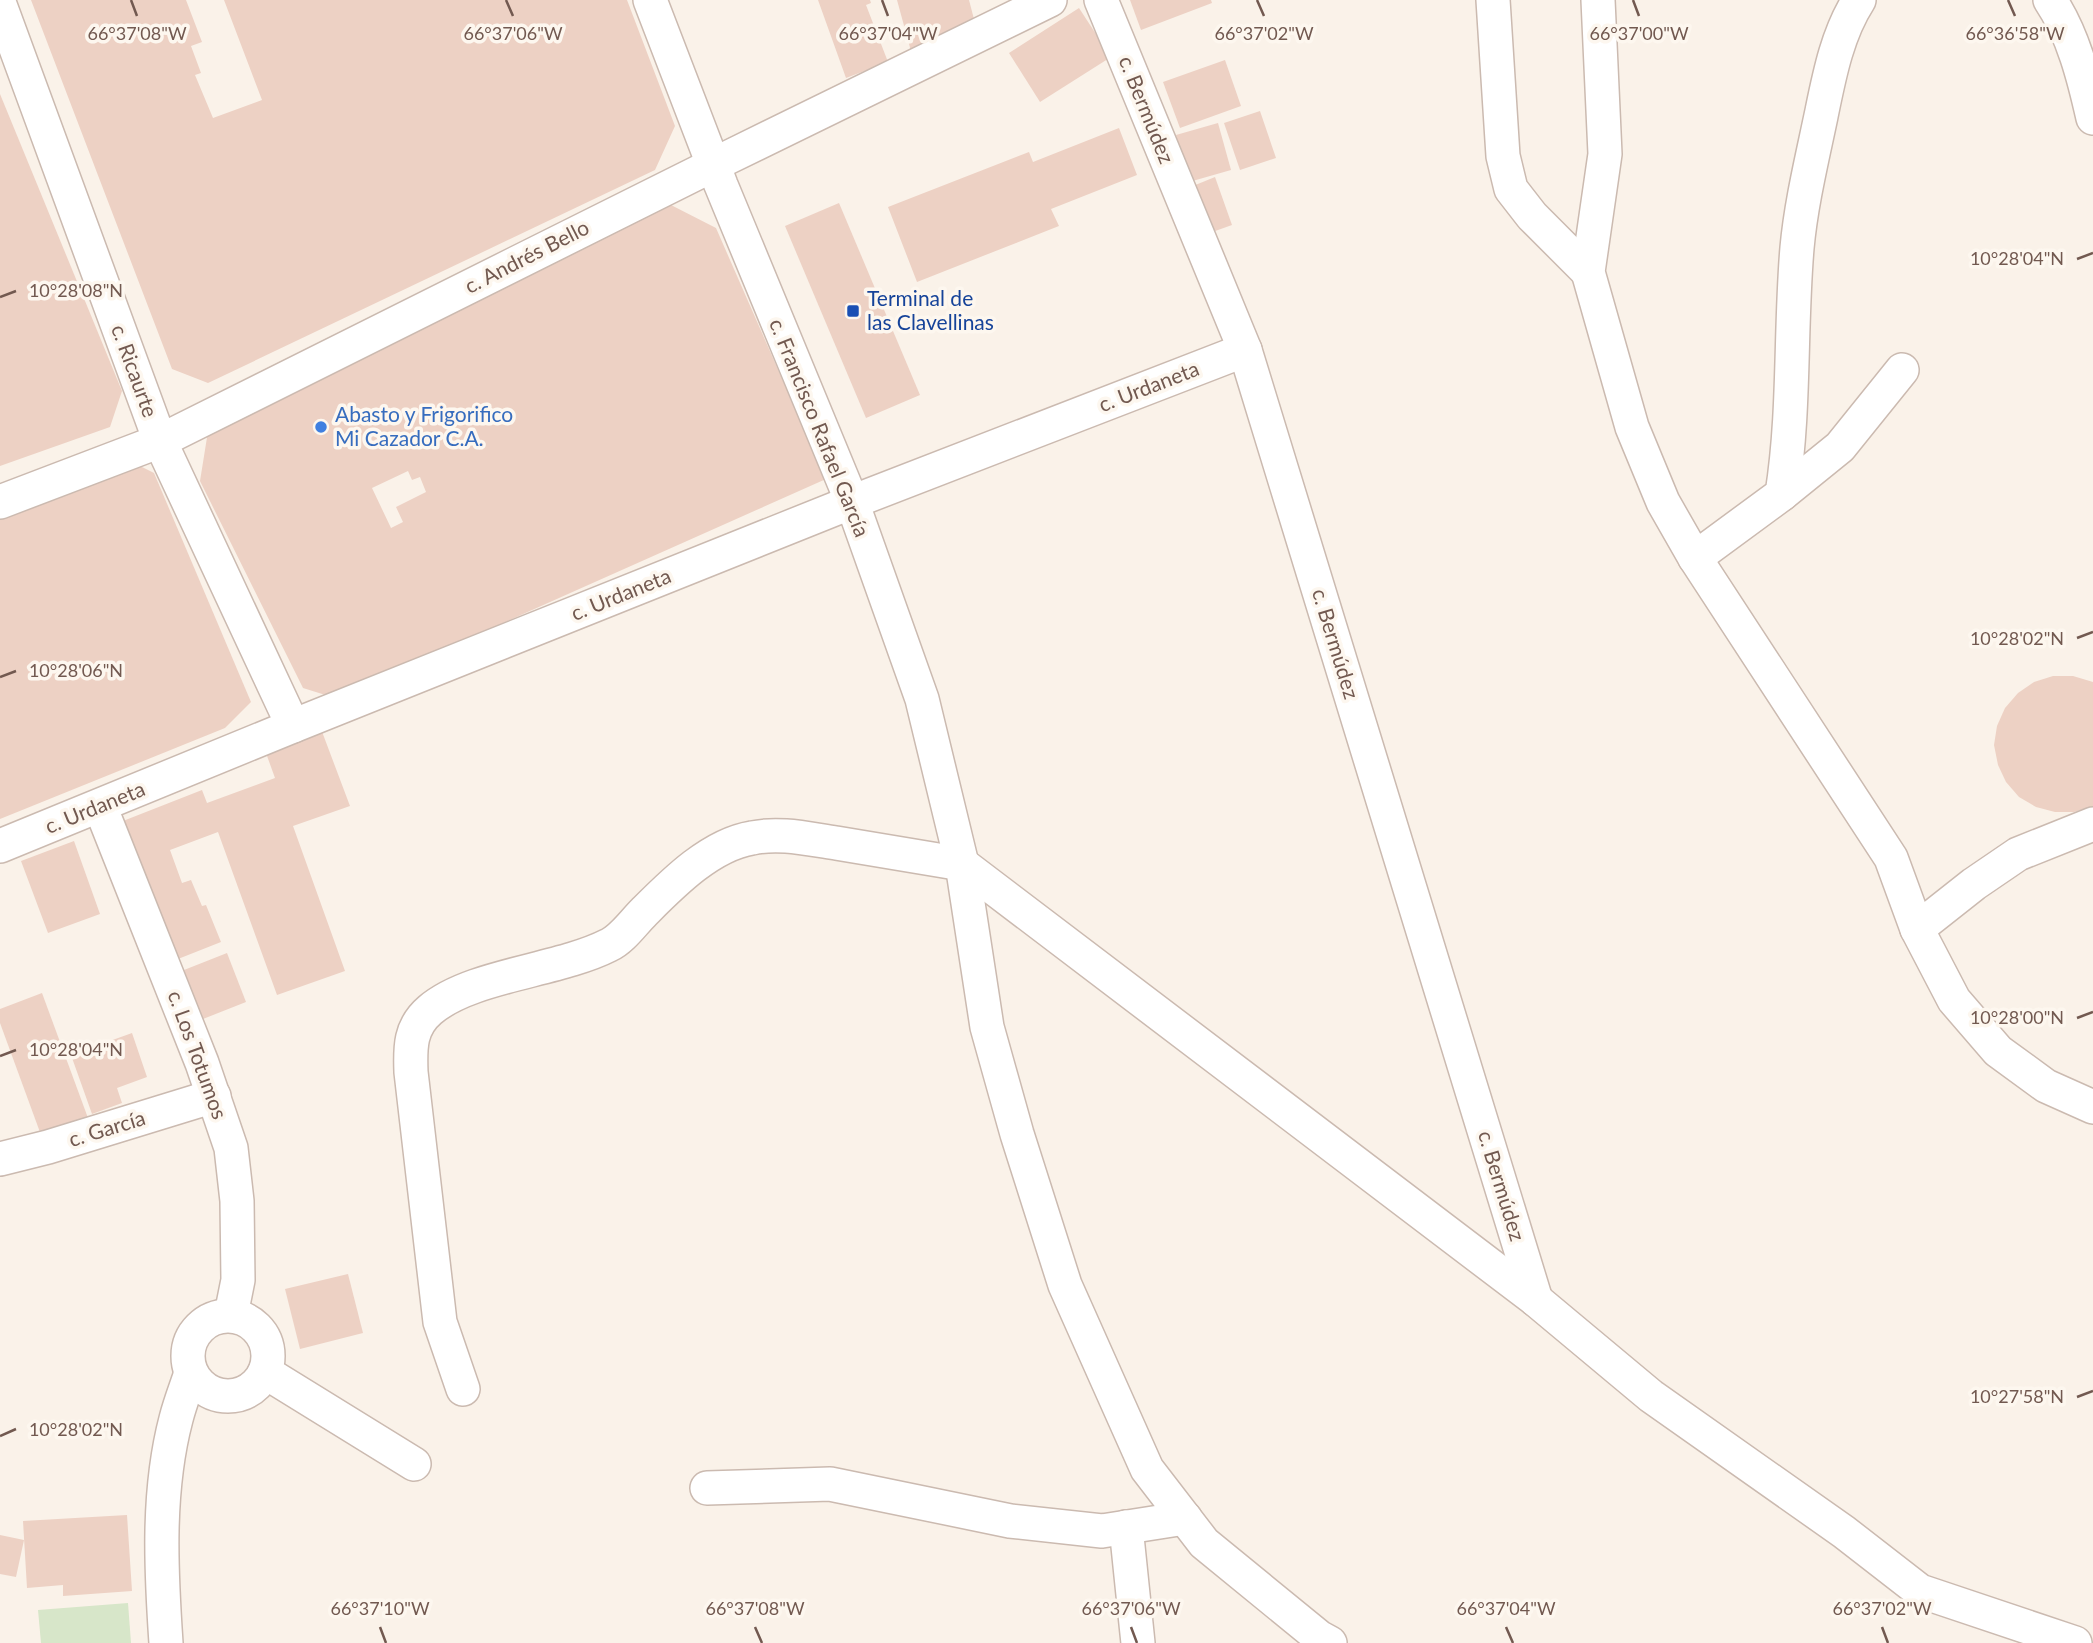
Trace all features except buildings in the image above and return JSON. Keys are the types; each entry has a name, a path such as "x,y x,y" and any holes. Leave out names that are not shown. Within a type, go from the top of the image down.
{"street":[{"name":"c. Francisco Rafael García","path":"650,0 713,166 852,502 922,699 962,864 987,1027 1017,1134 1065,1285 1147,1469 1203,1543 1330,1643"},
{"name":"c. Andrés Bello","path":"0,502 160,441 1050,0"},
{"name":"c. Bermúdez","path":"1101,0 1245,350 1536,1300"},
{"path":"1493,0 1503,156 1511,189 1532,216 1588,272"},
{"path":"1598,0 1605,154 1588,272 1632,427 1663,502 1695,558 1891,858 1917,929 1955,1000 1998,1051 2046,1086 2087,1097"},
{"path":"1782,494 1789,451 1797,247 1812,156 1831,71 1850,15 1859,0"},
{"path":"2050,0 2061,16 2093,118"},
{"name":"c. Ricaurte","path":"0,5 160,441 293,726"},
{"name":"c. Urdaneta","path":"0,846 852,502 1245,350"},
{"path":"1695,558 1840,447 1902,370"},
{"name":"c. Los Totumos","path":"100,806 214,1096 231,1148 237,1201 238,1280 231,1315"},
{"path":"1917,929 1973,884 2018,854 2093,824"},
{"path":"463,1389 440,1322 411,1072 410,1044 415,1026 431,1009 468,989 580,958 613,944 656,900 699,864 724,848 747,838 787,836 962,864 1536,1300 1651,1396 1844,1532 1920,1591 2075,1643"},
{"name":"c. García","path":"0,1159 214,1096"},
{"path":"231,1315 247,1320 260,1331 267,1345 269,1359 265,1372 247,1392 216,1394 202,1386 191,1373 187,1357 191,1341 200,1327 214,1318 231,1315"},
{"path":"265,1372 414,1464"},
{"path":"166,1643 162,1589 164,1490 176,1420 191,1373"},
{"path":"707,1488 830,1485 1010,1521 1102,1531 1185,1518"},
{"path":"1126,1527 1138,1643"}],"green space":[{"path":"128,1603 131,1643 41,1643 38,1610"}],"place":[{"name":"Terminal de las Clavellinas","path":"853,311"},
{"name":"Abasto y Frigorifico Mi Cazador C.A.","path":"321,427"}]}
